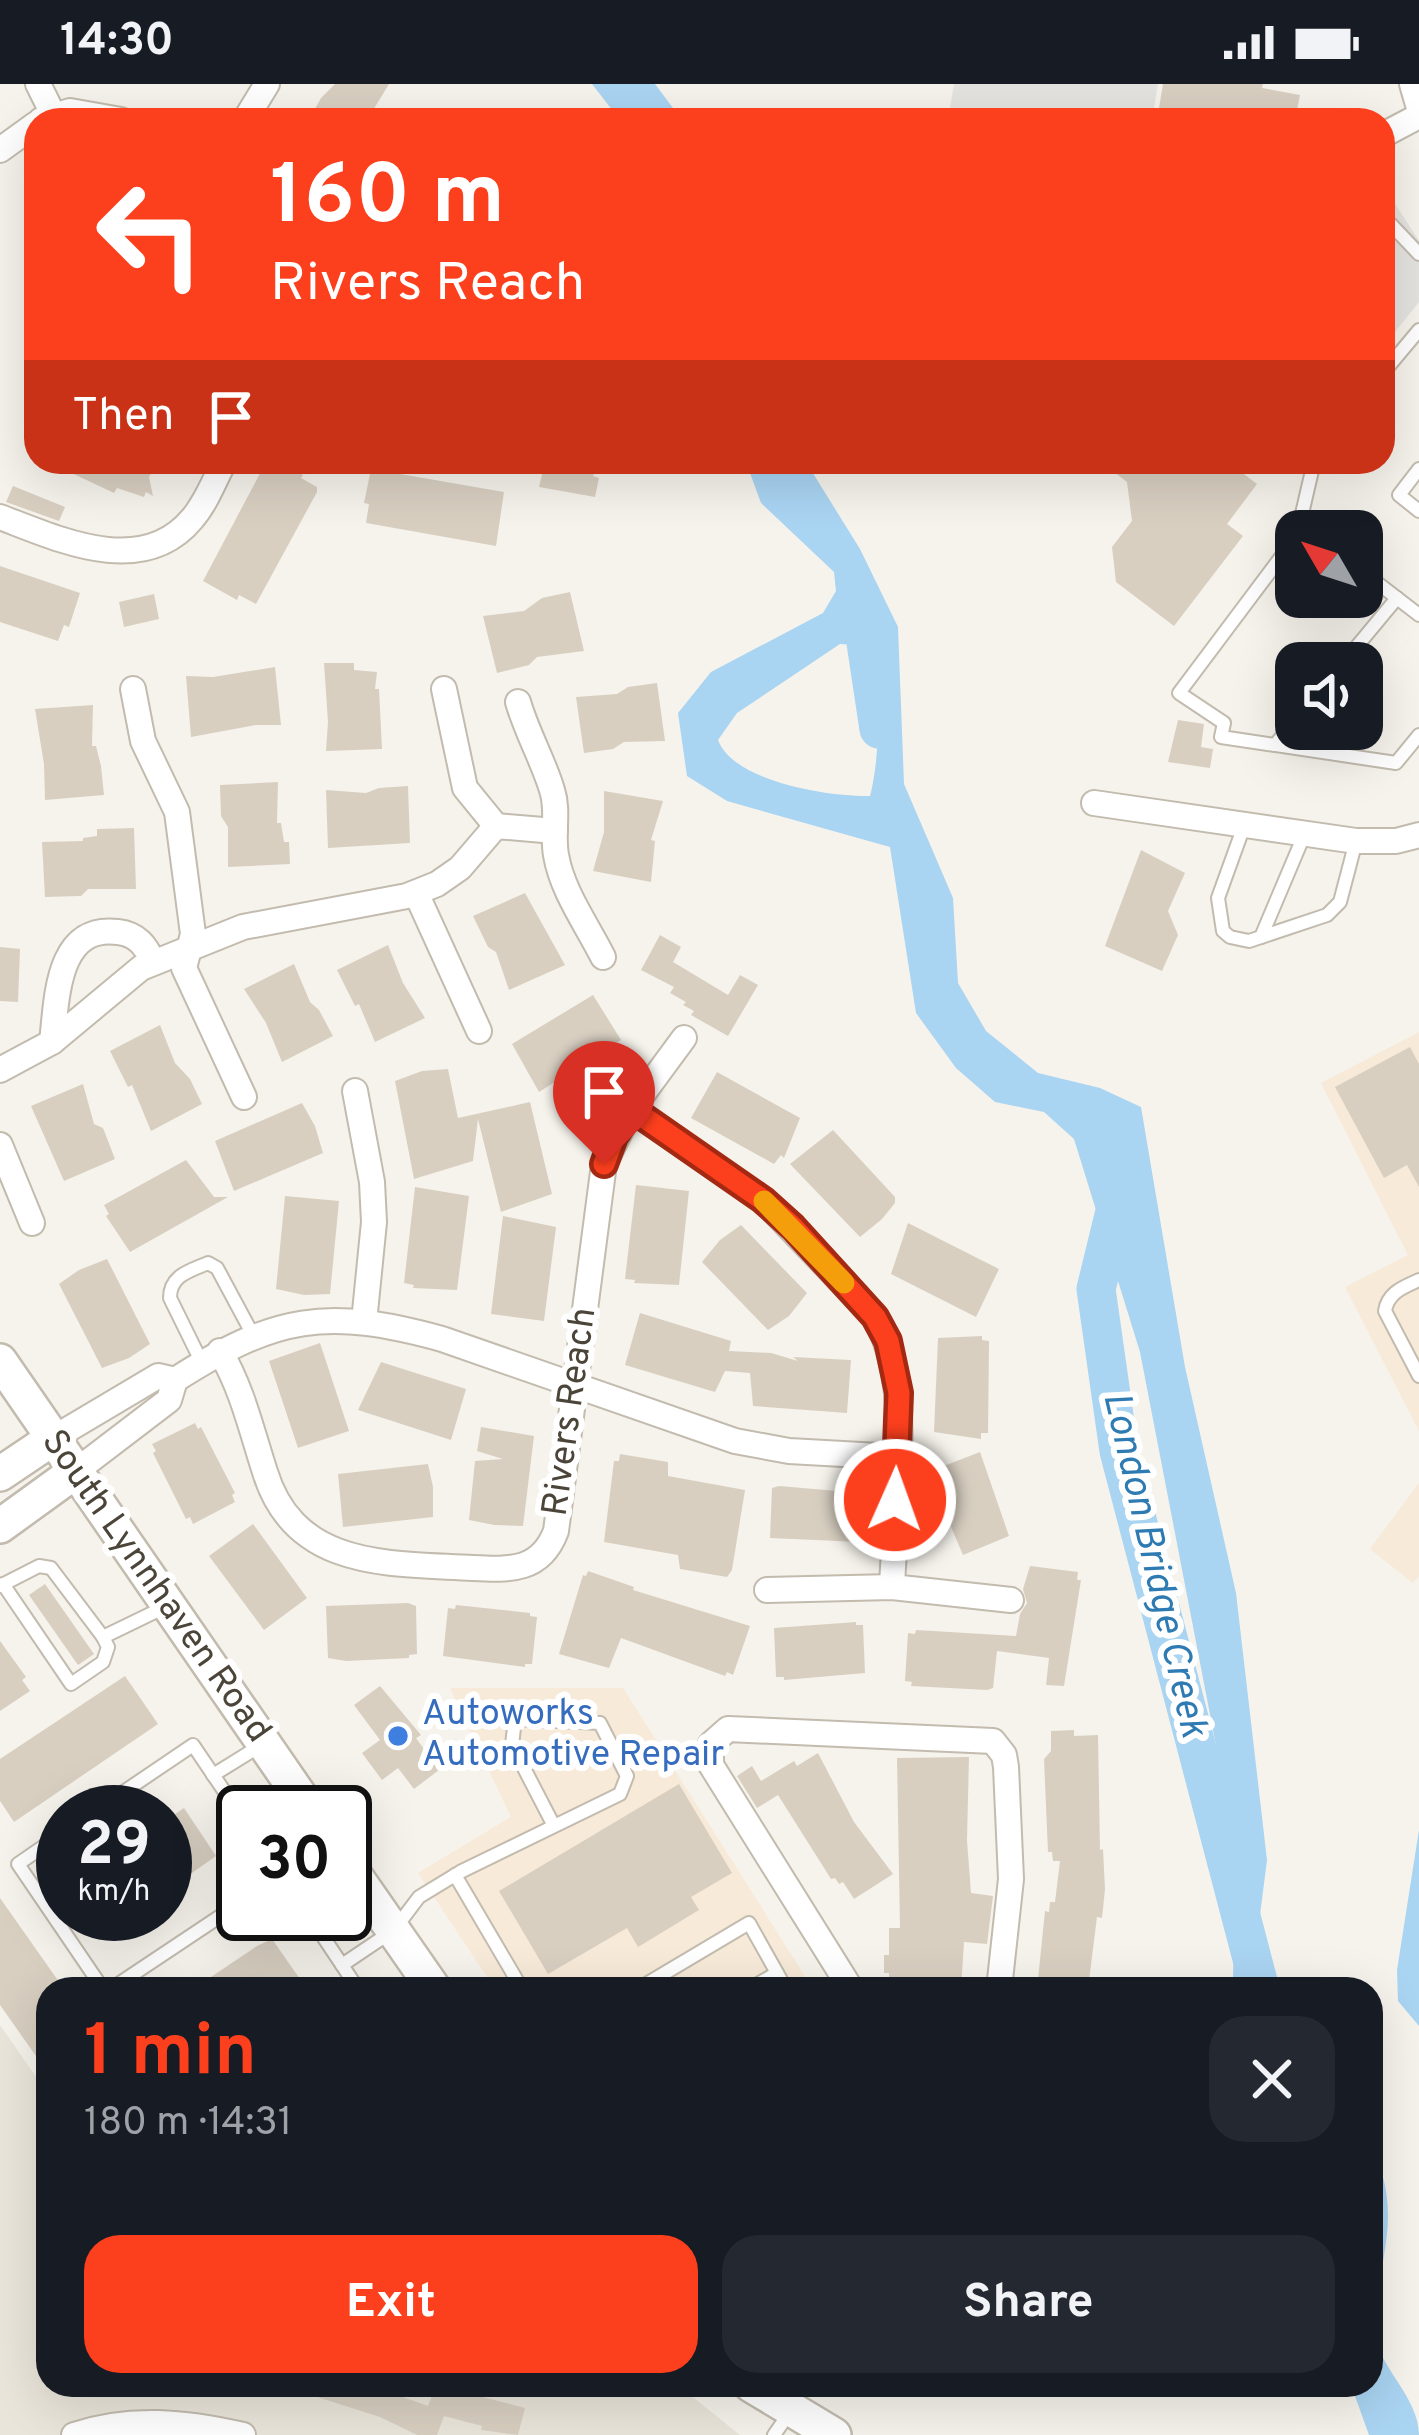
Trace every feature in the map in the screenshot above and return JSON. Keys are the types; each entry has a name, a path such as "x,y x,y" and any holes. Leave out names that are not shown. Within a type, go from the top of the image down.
{"street":[{"path":"1412,84 1419,111"},
{"path":"0,517 84,548 109,551 158,543 190,522 217,474"},
{"path":"133,689 143,741 177,812 193,934 184,968 244,1096"},
{"path":"444,689 465,788 496,826 555,831"},
{"path":"518,702 551,786 559,865 603,957"},
{"path":"1094,803 1356,841 1396,841 1419,835"},
{"path":"0,1070 52,1042 120,982 152,962 243,927 437,884 460,868 496,826"},
{"path":"416,892 479,1030"},
{"path":"52,1042 62,969 78,944 111,931 124,933 147,949 152,962"},
{"name":"Rivers Reach","path":"211,1357 251,1417 276,1499 311,1538 333,1552 364,1561 510,1570 541,1557 556,1531 604,1164 614,1137 684,1038"},
{"path":"355,1091 372,1182 374,1222 364,1322"},
{"path":"632,1109 763,1200 875,1317 896,1366 892,1587"},
{"path":"0,1145 32,1222"},
{"path":"0,1526 170,1400 175,1380 253,1335 303,1322 364,1322 442,1339 735,1441 789,1451 897,1457"},
{"name":"South Lynnhaven Road","path":"0,1361 292,1785"},
{"path":"0,1474 158,1376 175,1380"},
{"path":"767,1591 892,1587 1011,1600"},
{"path":"843,1977 711,1765 711,1744 728,1729 993,1741 1006,1767 1011,1879 1000,1977"},
{"path":"372,1899 426,1977"},
{"path":"784,2409 834,2435"},
{"path":"74,2435 114,2424 166,2422 243,2435"}],"lane":[{"path":"1395,229 1419,254"},
{"path":"1395,357 1419,330"},
{"path":"1419,469 1399,495 1419,511"},
{"path":"1305,510 1312,474"},
{"path":"1275,566 1179,693 1224,723 1222,737 1396,764 1419,735"},
{"path":"1383,587 1419,615"},
{"path":"1360,642 1397,598"},
{"path":"1244,824 1218,898 1218,916 1230,937 1249,941 1327,915 1340,902 1356,841"},
{"path":"1261,937 1305,833"},
{"path":"211,1357 170,1298 178,1276 208,1264 217,1268 253,1335"},
{"path":"1419,1280 1398,1290 1385,1311 1419,1376"},
{"path":"39,1566 51,1568 103,1637 108,1646 103,1662 71,1684 1,1585 39,1566"},
{"path":"103,1637 168,1606"},
{"path":"342,1965 394,1930 419,1898 455,1875 620,1794 627,1776 600,1724 515,1719 512,1744 554,1826"},
{"path":"213,1775 263,1744"},
{"path":"134,1785 193,1745 220,1785"},
{"path":"36,1852 18,1864 36,1889"},
{"path":"455,1875 515,1977"},
{"path":"126,1977 216,1918"},
{"path":"658,1977 749,1923 779,1977"},
{"path":"73,1941 98,1977"},
{"path":"326,1941 350,1977"},
{"path":"770,1977 777,1973"}],"shaded area":[{"path":"954,84 1158,84 1154,108 950,108"},
{"path":"1395,204 1419,241 1419,302 1395,332"},
{"path":"1419,1032 1419,1431 1345,1287 1408,1255 1321,1083"},
{"path":"1419,1483 1419,1576 1413,1583 1370,1549"},
{"path":"450,1688 623,1688 805,1977 487,1977 418,1873 511,1817"},
{"path":"0,2025 36,2077 36,2397 693,2397 740,2435 0,2435"}],"water":[{"path":"592,84 655,84 673,108 611,108"},
{"path":"750,474 813,474 860,549 898,627 904,784 953,898 958,983 986,1031 1038,1073 1100,1088 1141,1107 1185,1367 1236,1593 1267,1860 1255,1954 1270,1977 1233,1977 1236,1849 1140,1352 1074,1139 1044,1112 995,1102 956,1068 916,1013 890,847 727,801 687,776 678,713 711,672 823,613 836,591 834,572 761,503","holes":["840,644 857,645 866,658 876,695 878,739 870,796 785,784 727,755 718,740 737,713"]},
{"path":"1419,1830 1419,2026 1398,2001 1397,1970"},
{"path":"1383,2176 1388,2210 1383,2260"},
{"path":"1383,2357 1412,2407 1419,2435 1369,2435 1355,2397 1383,2397"}],"building":[{"path":"335,84 389,84 374,108 316,108"},
{"path":"1163,84 1263,84 1262,88 1300,95 1297,108 1159,108"},
{"path":"74,474 151,474 153,496 117,488 114,493"},
{"path":"260,474 301,474 317,487 256,604 239,595 237,600 203,581"},
{"path":"370,474 400,474 504,492 496,546 366,523 369,504 364,503"},
{"path":"542,474 594,474 599,478 595,497 539,487"},
{"path":"1117,474 1244,474 1257,484 1227,524 1243,536 1174,626 1116,582 1112,547 1132,521 1127,482"},
{"path":"13,486 65,507 59,521 6,502"},
{"path":"0,566 80,593 69,627 64,625 58,641 0,622"},
{"path":"570,592 584,651 537,657 529,665 497,673 483,616 524,611 542,598"},
{"path":"154,594 159,619 124,627 119,602"},
{"path":"324,663 354,663 354,670 377,672 382,749 326,751"},
{"path":"275,667 281,725 191,737 186,676 213,677"},
{"path":"657,683 665,741 624,742 613,749 584,753 576,697 617,694 628,687"},
{"path":"93,705 92,746 96,746 101,766 104,795 45,800 35,709"},
{"path":"1178,720 1204,724 1201,747 1213,749 1210,768 1168,762"},
{"path":"278,782 277,823 281,823 284,842 289,842 290,864 228,867 228,827 221,816 220,785"},
{"path":"408,786 410,843 328,848 326,790 366,793"},
{"path":"604,791 663,801 651,840 655,841 651,882 593,871 604,832"},
{"path":"134,828 136,889 88,889 81,896 45,897 42,842 83,841 97,836 97,829"},
{"path":"1141,850 1185,873 1168,911 1178,935 1162,971 1105,946"},
{"path":"525,893 565,965 509,990 496,952 488,947 473,916"},
{"path":"660,935 681,947 673,962 728,995 740,975 758,985 728,1036 691,1015 694,1011 683,1005 686,1002 670,993 674,987 641,970"},
{"path":"388,945 403,983 425,1018 375,1042 337,970"},
{"path":"0,947 20,949 18,1002 0,1001"},
{"path":"294,964 310,1002 333,1036 282,1062 266,1023 244,989"},
{"path":"593,995 621,1040 539,1092 512,1044"},
{"path":"160,1025 175,1063 190,1079 202,1104 151,1131 132,1085 128,1087 110,1051"},
{"path":"1410,1047 1419,1064 1419,1187 1407,1165 1384,1178 1335,1087"},
{"path":"448,1069 458,1118 530,1102 552,1194 501,1212 478,1119 473,1161 414,1179 395,1081 422,1071"},
{"path":"717,1072 800,1118 784,1158 781,1155 774,1164 691,1118"},
{"path":"83,1084 94,1124 103,1128 115,1159 64,1181 31,1106"},
{"path":"302,1103 323,1153 234,1191 215,1141"},
{"path":"833,1130 895,1197 882,1219 860,1237 790,1164"},
{"path":"186,1160 214,1197 228,1197 130,1252 104,1205"},
{"path":"636,1185 689,1191 679,1285 625,1279"},
{"path":"415,1187 469,1196 457,1290 413,1288 404,1283"},
{"path":"285,1196 339,1201 330,1294 276,1289"},
{"path":"503,1216 556,1227 544,1321 491,1314"},
{"path":"908,1223 999,1269 976,1317 891,1274"},
{"path":"741,1225 807,1293 789,1316 768,1330 702,1262"},
{"path":"107,1259 150,1344 102,1368 59,1284"},
{"path":"640,1313 731,1341 729,1351 771,1353 798,1361 793,1357 851,1360 847,1413 753,1406 750,1373 725,1371 715,1392 625,1365"},
{"path":"982,1336 989,1341 988,1433 981,1433 981,1439 934,1432 938,1338"},
{"path":"320,1343 349,1431 298,1448 269,1361"},
{"path":"381,1362 466,1389 451,1440 358,1410"},
{"path":"195,1423 235,1493 235,1502 193,1524 190,1517 186,1519 152,1444"},
{"path":"481,1427 534,1436 523,1526 469,1520 475,1461 503,1459 477,1451"},
{"path":"980,1452 1009,1536 963,1555 931,1471"},
{"path":"620,1454 668,1462 668,1476 745,1490 727,1577 680,1569 678,1555 604,1542 614,1461 619,1461"},
{"path":"428,1464 433,1517 343,1527 338,1474"},
{"path":"772,1488 861,1493 859,1542 770,1538"},
{"path":"253,1524 307,1598 264,1630 209,1556"},
{"path":"1030,1566 1078,1572 1077,1580 1081,1580 1064,1686 1046,1685 1049,1658 997,1651 993,1688 987,1690 911,1686 912,1682 905,1681 908,1633 1016,1636 1027,1603 1023,1589"},
{"path":"588,1571 750,1626 733,1675 621,1638 609,1668 559,1654"},
{"path":"45,1584 94,1654 78,1665 29,1595"},
{"path":"456,1605 537,1617 532,1664 525,1667 443,1656 448,1608"},
{"path":"326,1606 416,1606 417,1654 346,1661 328,1658"},
{"path":"863,1625 865,1673 776,1677 774,1628"},
{"path":"0,1641 26,1677 22,1680 30,1691 0,1711"},
{"path":"125,1676 158,1724 68,1785 36,1785 36,1807 14,1822 0,1801 0,1759"},
{"name":"Autoworks Automotive Repair","path":"380,1686 421,1735 416,1738 439,1770 414,1789 398,1768 382,1780 362,1753 380,1740 354,1705"},
{"path":"1051,1731 1098,1735 1105,1889 1090,1977 1038,1977 1045,1911 1055,1902 1060,1861 1053,1861 1048,1852 1044,1759 1051,1751"},
{"path":"818,1753 854,1822 893,1874 854,1899 843,1882 831,1879 778,1795 757,1808 737,1776 752,1766 761,1781"},
{"path":"969,1757 971,1893 993,1896 987,1944 964,1942 962,1977 889,1977 884,1973 889,1928 900,1928 897,1758"},
{"path":"679,1784 732,1873 691,1897 699,1910 638,1947 627,1928 548,1974 499,1891"},
{"path":"192,1820 216,1856 192,1873"},
{"path":"0,1898 56,1977 36,1977 36,2056 0,2005"},
{"path":"273,1941 299,1977 211,1977 257,1946"},
{"path":"317,2397 403,2397 428,2406 431,2397 483,2397 525,2408 518,2435 481,2430 482,2426 444,2416 437,2435 417,2435 380,2417"}],"waterway":[{"name":"London Bridge Creek","path":"860,603 879,729"},
{"name":"London Bridge Creek","path":"1119,1195 1096,1289 1119,1451 1257,1977"}],"slow traffic":[{"path":"764,1201 844,1283"}],"place":[{"name":"Autoworks Automotive Repair","path":"398,1736"}],"route":[{"path":"604,1164 632,1109 763,1200 875,1317 896,1366 899,1393 895,1500"}]}
